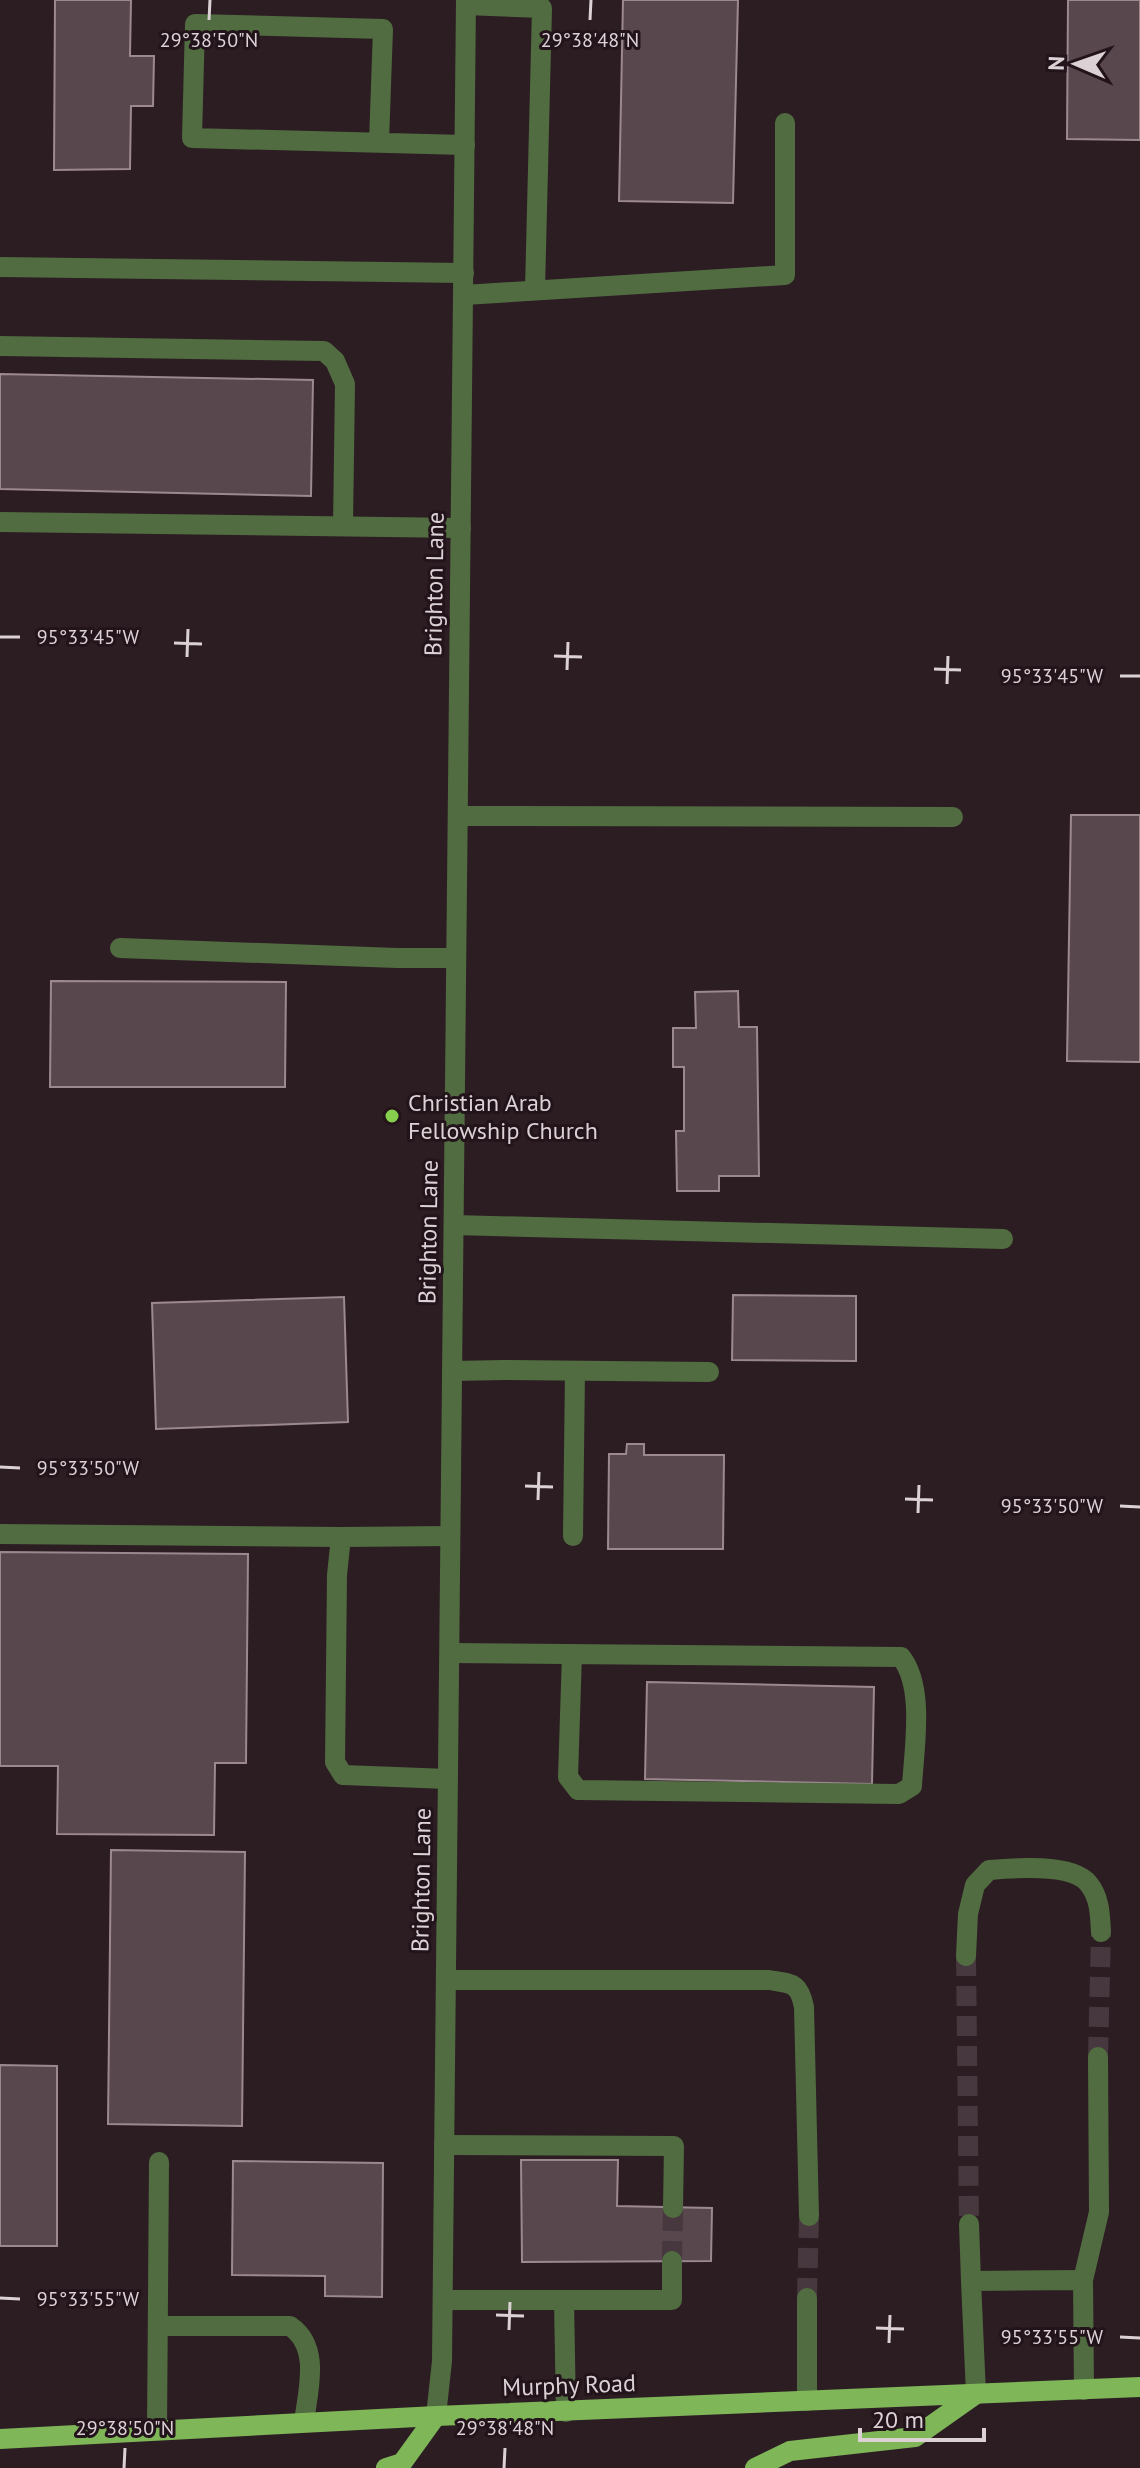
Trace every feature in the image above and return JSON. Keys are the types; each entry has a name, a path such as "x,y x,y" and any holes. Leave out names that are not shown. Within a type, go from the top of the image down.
{"main road":[{"name":"Murphy Road","path":"0,2439 304,2422 1140,2387"},
{"path":"755,2468 790,2451 915,2437 976,2394"},
{"path":"386,2468 402,2463 436,2416"}],"street":[{"name":"Brighton Lane","path":"436,2416 442,2361 443,2300 466,3"},
{"path":"466,3 542,8 535,290"},
{"path":"379,142 383,29 195,24 192,138 465,145"},
{"path":"464,295 785,275 785,123"},
{"path":"0,267 464,273"},
{"path":"0,346 324,351 335,361 345,384 343,526"},
{"path":"0,522 461,528"},
{"path":"458,816 953,817"},
{"path":"120,948 456,958"},
{"path":"454,1225 1003,1239"},
{"path":"452,1371 709,1372"},
{"path":"573,1536 575,1371"},
{"path":"0,1534 450,1536"},
{"path":"341,1537 337,1575 335,1762 343,1775 448,1779"},
{"path":"450,1653 572,1654 901,1657 909,1667 916,1703 912,1786 899,1794 578,1790 568,1777 572,1654"},
{"path":"966,1956 968,1914 975,1885 989,1870 1028,1867 1068,1872 1087,1881 1100,1905 1101,1932"},
{"path":"446,1980 769,1980 792,1984 801,1992 804,2007 809,2216"},
{"path":"1084,2390 1083,2280 1099,2212 1098,2057"},
{"path":"444,2145 674,2146 673,2208"},
{"path":"157,2430 159,2162"},
{"path":"969,2224 976,2394"},
{"path":"443,2300 672,2300 672,2261"},
{"path":"971,2281 1083,2280"},
{"path":"807,2298 807,2401"},
{"path":"564,2300 566,2412"},
{"path":"159,2326 290,2326 304,2339 309,2360 304,2422"}],"building":[{"path":"55,0 131,0 130,56 154,56 153,106 131,106 130,169 54,170"},
{"path":"623,0 738,0 733,203 619,201"},
{"path":"1068,0 1140,0 1140,140 1067,139"},
{"path":"0,374 313,380 311,496 0,489"},
{"path":"1071,815 1140,815 1140,1062 1067,1061"},
{"path":"51,981 286,982 285,1087 50,1087"},
{"path":"738,991 739,1027 757,1027 759,1176 719,1176 719,1191 677,1191 676,1131 684,1131 684,1067 673,1067 673,1028 696,1028 695,992"},
{"path":"733,1295 856,1296 856,1361 732,1360"},
{"path":"344,1297 348,1422 156,1429 152,1303"},
{"path":"627,1444 644,1444 644,1455 724,1455 723,1549 608,1549 609,1454 626,1454"},
{"path":"0,1552 248,1554 246,1763 215,1763 214,1835 57,1834 58,1766 0,1766"},
{"path":"647,1682 874,1687 872,1784 645,1779"},
{"path":"111,1850 245,1852 242,2126 108,2124"},
{"path":"0,2065 57,2066 57,2246 0,2246"},
{"path":"521,2160 618,2160 617,2206 712,2208 711,2261 522,2262"},
{"path":"233,2161 383,2163 382,2297 325,2296 325,2276 232,2275"}],"tunnel":[{"path":"1098,2057 1101,1932"},
{"path":"966,1956 969,2224"},
{"path":"672,2261 673,2208"},
{"path":"807,2298 809,2216"}],"place":[{"name":"Christian Arab Fellowship Church","path":"392,1116"}]}
